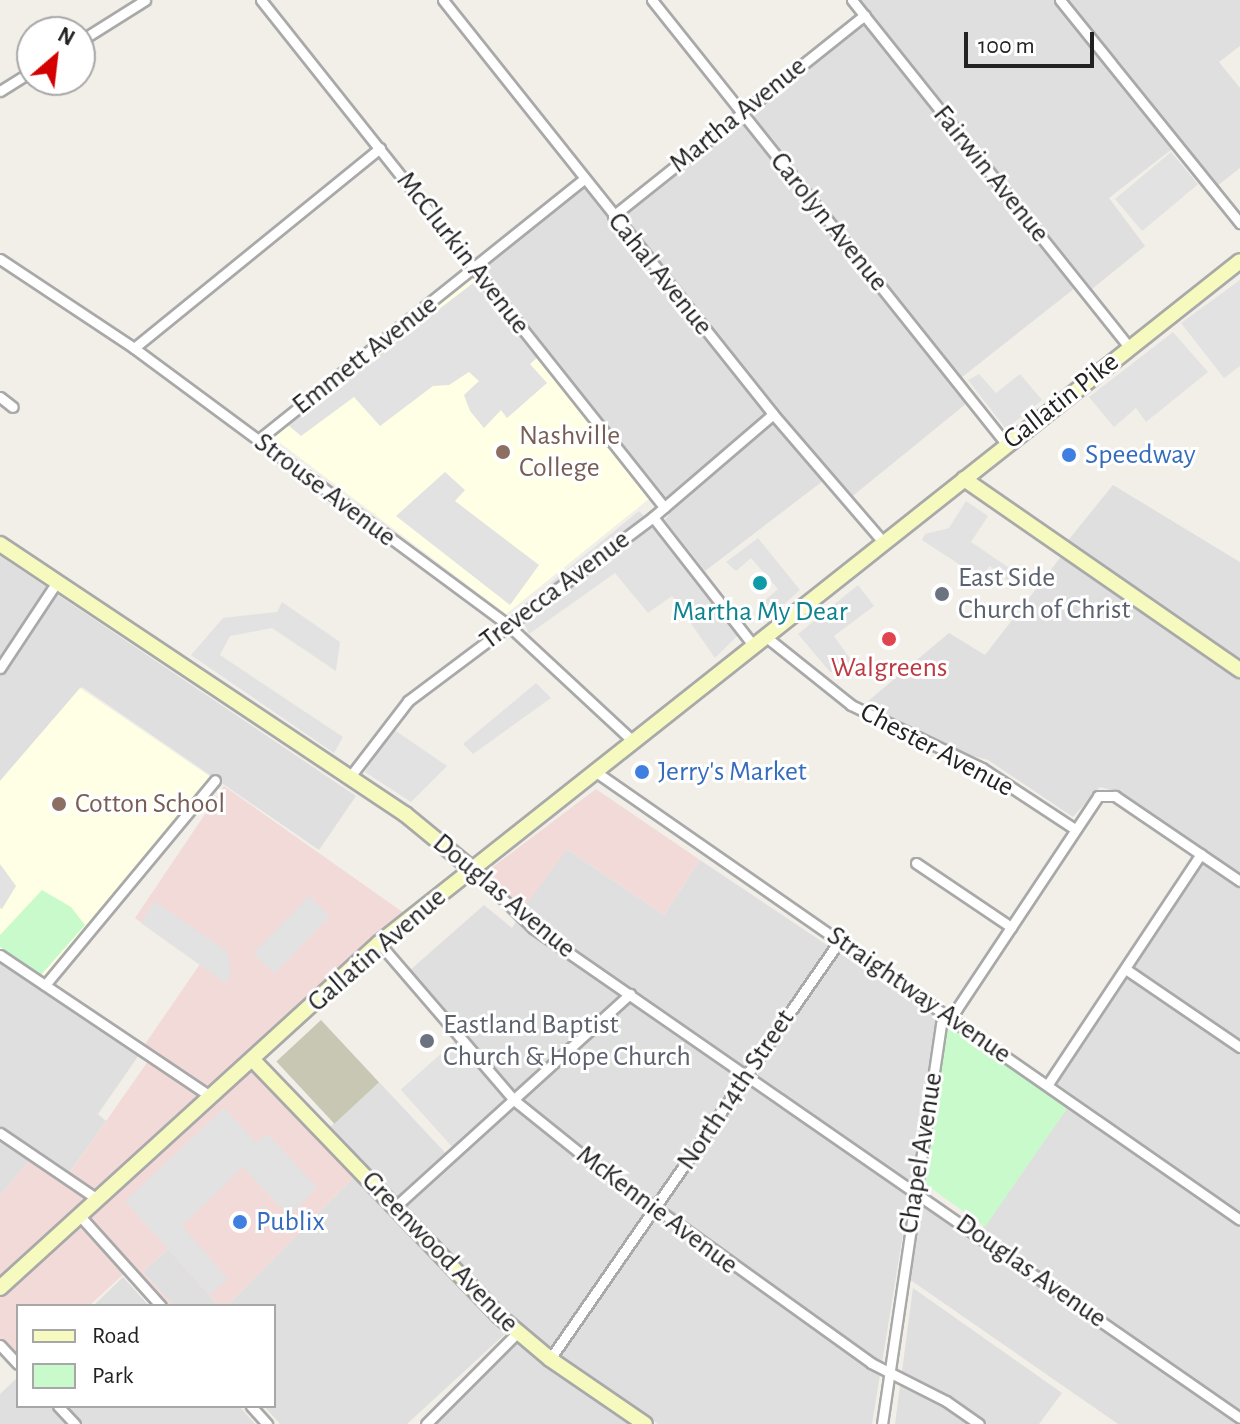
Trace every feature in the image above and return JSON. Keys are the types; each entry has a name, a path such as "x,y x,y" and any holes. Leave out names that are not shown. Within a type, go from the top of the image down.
{"main road":[{"name":"Gallatin Pike","path":"884,543 1240,261"},
{"path":"964,479 1240,670"},
{"name":"Gallatin Avenue","path":"0,1288 379,943 884,543"},
{"name":"Douglas Avenue","path":"0,544 405,814 472,869"},
{"name":"Greenwood Avenue","path":"253,1060 517,1333 645,1424"}],"street":[{"path":"96,31 145,0"},
{"name":"McClurkin Avenue","path":"261,0 664,507"},
{"name":"Cahal Avenue","path":"443,0 773,414 884,543"},
{"name":"Carolyn Avenue","path":"652,0 1007,445"},
{"name":"Fairwin Avenue","path":"852,0 1129,347"},
{"path":"1060,0 1240,223"},
{"name":"Martha Avenue","path":"613,216 865,15"},
{"path":"134,348 380,148"},
{"name":"Emmett Avenue","path":"258,440 584,179"},
{"name":"Strouse Avenue","path":"0,259 134,348 508,625 634,742"},
{"path":"0,397 13,407"},
{"name":"Trevecca Avenue","path":"349,778 408,701 653,517 773,414"},
{"path":"653,517 759,640"},
{"path":"0,668 57,582"},
{"name":"Chester Avenue","path":"759,640 851,705 982,768 1075,829"},
{"name":"Straightway Avenue","path":"596,772 1238,1215"},
{"path":"45,985 215,780"},
{"name":"Chapel Avenue","path":"882,1424 941,1024 1011,927 1098,796 1107,793 1201,854"},
{"path":"1048,1084 1127,970 1201,854 1240,881"},
{"path":"916,863 1011,927"},
{"name":"Douglas Avenue","path":"472,869 533,928 915,1188 1240,1418"},
{"name":"North 14th Street","path":"550,1359 840,940"},
{"name":"McKennie Avenue","path":"379,943 514,1100 654,1211 889,1374 946,1401 979,1424"},
{"path":"0,955 210,1096"},
{"path":"1127,970 1240,1047"},
{"path":"396,1206 630,994"},
{"path":"0,1133 97,1199"},
{"path":"80,1216 159,1304"},
{"path":"426,1424 517,1333"},
{"path":"0,1345 16,1362"},
{"path":"60,1408 75,1424"},
{"path":"253,1408 267,1424"}],"shaded area":[{"path":"861,0 1240,0 1240,46 1219,62 1240,88 1240,168 1217,186 1181,142 1109,198 1145,246 1092,289"},
{"path":"863,22 1075,288 952,385 967,403 849,499 828,477 705,571 665,520 674,507 481,270 584,188 611,220"},
{"path":"1171,152 1198,184 1142,231 1115,199"},
{"path":"474,274 650,498 506,614 271,436"},
{"path":"477,280 537,358 530,364 547,383 507,418 501,410 484,428 470,411 464,395 479,381 469,372 449,385 433,386 380,426 354,397 301,436 288,425"},
{"path":"1240,280 1240,366 1224,378 1181,323"},
{"path":"1173,332 1208,372 1146,422 1136,408 1114,427 1089,397"},
{"path":"979,374 996,393 1020,374 1042,400 1006,429 968,380"},
{"path":"445,472 465,490 455,501 539,565 510,605 396,516"},
{"path":"1113,485 1240,562 1240,664 1066,543"},
{"path":"966,501 988,516 971,542 1015,572 1009,582 990,566 980,578 922,540 925,534 949,528"},
{"path":"655,508 665,520 654,529 738,635 715,658 672,596 648,613 615,573 529,634 518,609 639,511 645,517"},
{"path":"758,538 800,590 771,616 761,604 778,589 751,558 736,571 726,562"},
{"path":"1063,554 1240,676 1240,876 1121,793 1100,787 1073,817 988,760 944,748 861,707 949,633 985,655"},
{"path":"0,556 356,796 319,850 82,687 0,781"},
{"path":"858,585 874,606 834,636 860,673 830,672 798,634"},
{"path":"282,602 340,642 336,671 272,628 230,636 220,655 343,737 334,753 191,655 223,618 277,612"},
{"path":"536,683 551,698 473,754 463,744"},
{"path":"80,688 215,780 45,985 0,955 0,781"},
{"path":"393,729 447,766 411,802 365,772"},
{"path":"224,786 411,918 253,1060 355,1176 229,1304 217,1304 168,1249 143,1272 172,1304 159,1304 128,1270 91,1304 16,1304 16,1362 0,1345 0,1195 33,1156 66,1178 151,1057 141,1050 200,964 135,918"},
{"path":"596,789 700,860 664,915 567,849 521,912 495,885 490,869"},
{"path":"567,849 664,915 700,860 938,1019 872,1424 658,1424 520,1327 329,1128 379,1082 453,1161 520,1100 409,971 484,905 512,928 537,884"},
{"path":"1201,861 1240,888 1240,1213 1056,1083"},
{"path":"0,864 16,886 2,909 0,908"},
{"path":"309,896 330,916 274,974 253,954"},
{"path":"154,901 227,951 231,974 225,983 141,923"},
{"path":"0,961 139,1055 98,1114 106,1121 70,1172 38,1151 0,1195"},
{"path":"321,1020 379,1082 334,1124 276,1062"},
{"path":"455,1041 507,1099 453,1148 401,1090"},
{"path":"1070,1104 1240,1227 1240,1424 1118,1424 909,1279 923,1200 975,1238"},
{"path":"224,1108 256,1142 268,1134 317,1188 289,1216 243,1167 182,1226 228,1279 210,1295 125,1201"},
{"path":"355,1176 506,1333 407,1424 280,1424 266,1408 276,1408 276,1304 229,1304"},
{"path":"168,1249 217,1304 172,1304 143,1272"},
{"path":"123,1277 147,1304 95,1304"},
{"path":"913,1288 1062,1393 1039,1424 895,1424"},
{"path":"519,1340 640,1424 429,1424"},
{"path":"16,1379 16,1408 241,1408 255,1424 0,1424 0,1394"}],"green space":[{"path":"42,890 71,907 85,925 41,975 0,947 0,935"},
{"path":"952,1022 1070,1104 985,1227 924,1183 945,1030"}],"place":[{"name":"Nashville College","path":"503,452"},
{"name":"Speedway","path":"1069,455"},
{"name":"Martha My Dear","path":"760,583"},
{"name":"East Side Church of Christ","path":"942,594"},
{"name":"Walgreens","path":"889,639"},
{"name":"Jerry's Market","path":"642,772"},
{"name":"Cotton School","path":"59,804"},
{"name":"Eastland Baptist Church & Hope Church","path":"427,1041"},
{"name":"Publix","path":"240,1222"}]}
